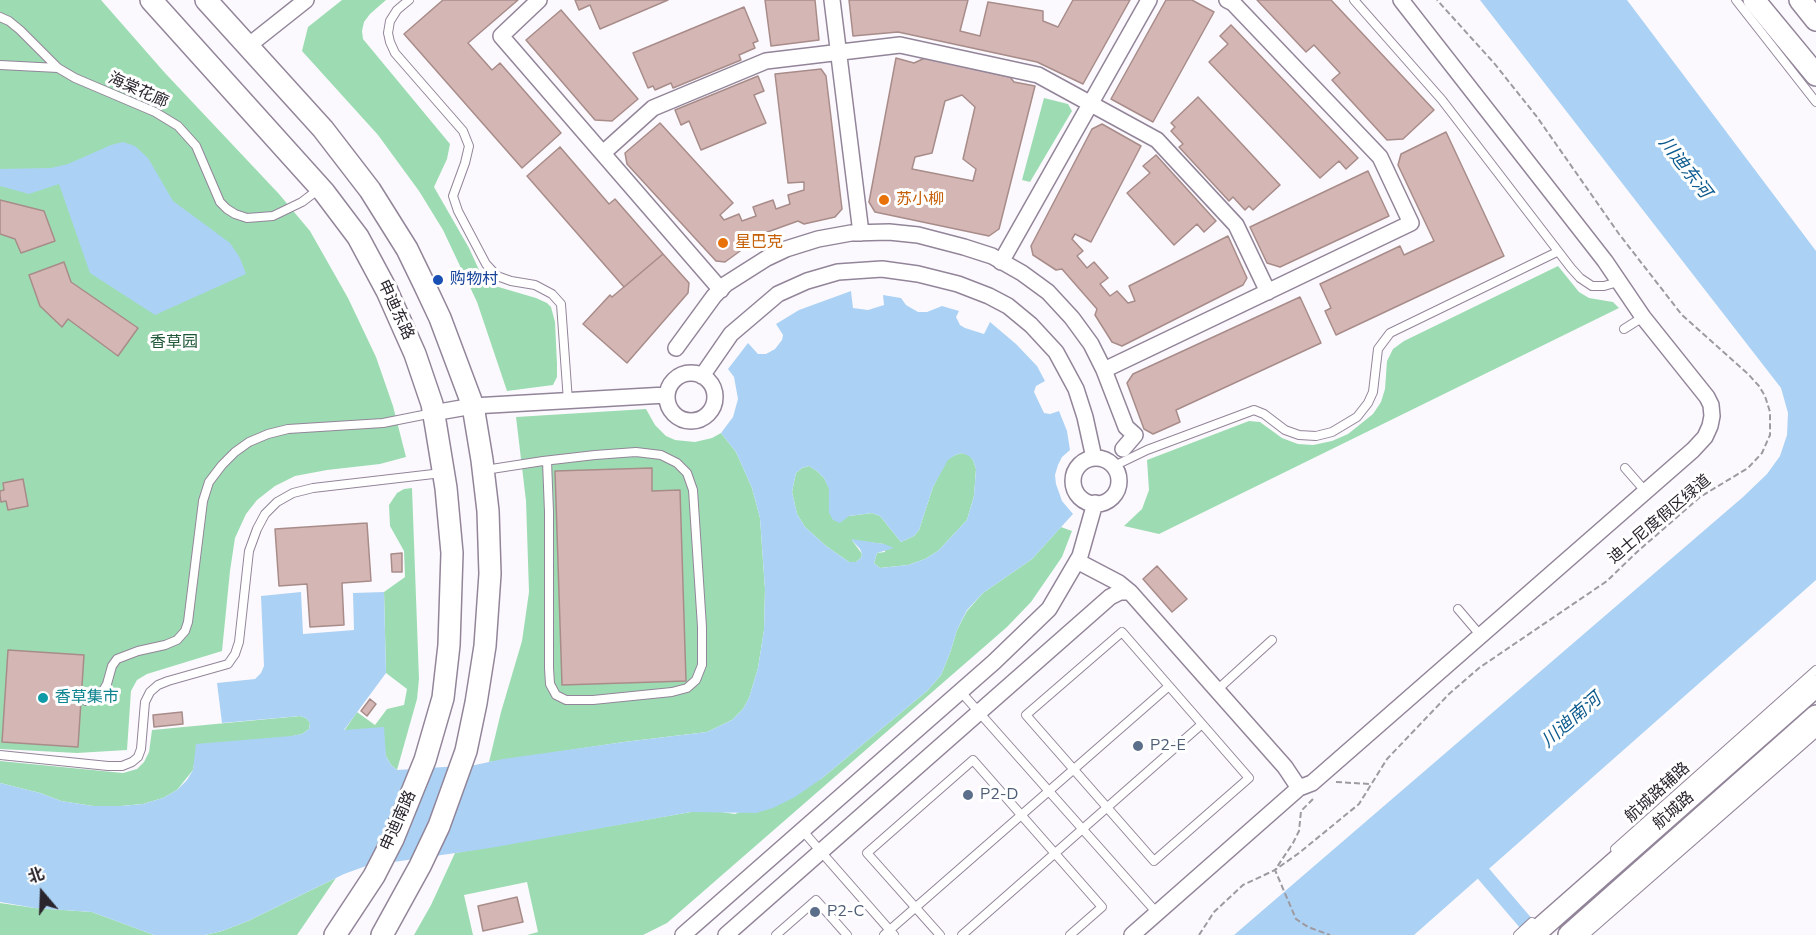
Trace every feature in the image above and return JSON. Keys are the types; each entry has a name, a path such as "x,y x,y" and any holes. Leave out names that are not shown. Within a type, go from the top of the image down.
{"street":[{"name":"申迪东路","path":"151,0 320,188 358,237 387,291 415,354 434,413 444,473 452,564 449,645 442,698"},
{"path":"206,0 330,138 370,190 401,240 440,318 473,406 488,511 490,574 485,646 476,703 466,751 439,826 386,929"},
{"path":"248,46 306,0"},
{"path":"539,0 501,36 721,290"},
{"path":"832,0 861,233"},
{"path":"1001,261 1149,0"},
{"path":"1104,369 1411,223 1380,157 1233,3 1227,0"},
{"path":"1132,935 1299,788 1312,783 1693,450 1705,437 1712,416 1711,405 1707,397 1643,317 1605,261 1401,0"},
{"path":"1800,0 1816,20"},
{"path":"1750,3 1816,75"},
{"path":"603,153 652,108 766,61 900,45 1038,75 1157,140 1236,225 1268,292"},
{"path":"676,348 702,310 721,290 767,258 786,249 818,239 861,233 889,232 918,235 964,247 1001,261 1048,292 1085,335 1104,369 1126,426 1135,435 1123,449"},
{"path":"702,376 731,334 778,294 817,278 859,269 882,269 918,274 958,284 989,296 1008,306 1031,325 1056,352 1076,390 1094,458"},
{"path":"686,373 702,376 709,381 715,395 711,411 705,417 690,422 675,416 667,403 668,387 679,376 686,373"},
{"path":"434,413 473,406 666,395"},
{"path":"1094,458 1102,459 1114,466 1119,480 1114,494 1102,502 1095,503 1081,498 1073,485 1073,477 1080,464 1094,458"},
{"path":"683,935 961,692 1049,609 1077,561 1095,503"},
{"path":"1077,561 1130,591 1285,767 1299,788"},
{"path":"726,935 1110,597 1120,592 1130,591"},
{"name":"航城路","path":"1533,935 1816,686"},
{"name":"申迪南路","path":"335,935 356,905 388,848 425,760 442,698"},
{"name":"航城路","path":"1569,935 1587,928 1816,716"}],"lane":[{"path":"409,0 397,10 390,21 388,33 390,42 395,53 463,132 469,146 453,196 458,211 486,264 497,276 535,285 552,294 561,304 568,401"},
{"path":"1354,0 1482,149 1557,252 1580,278 1592,285 1604,286 1618,282"},
{"path":"1750,3 1816,102"},
{"name":"海棠花廊","path":"0,17 20,30 58,69 168,119 188,135 196,146 214,190 227,209 247,218 273,216 302,202 320,188"},
{"path":"0,65 58,69"},
{"path":"1114,466 1147,450 1254,410 1264,414 1285,430 1299,435 1316,436 1332,432 1357,417 1368,403 1373,392 1378,349 1390,333 1557,252"},
{"path":"1624,329 1643,317"},
{"path":"87,701 101,694 117,659 165,645 177,640 185,631 203,501 209,483 235,452 249,442 288,429 383,423 434,413"},
{"path":"483,471 547,461 595,455 636,452 661,455 677,463 687,473 693,490 702,627 702,665 696,680 687,688 672,692 593,700 566,700 556,695 550,684 549,668 547,461"},
{"path":"1625,468 1646,492"},
{"path":"0,755 108,766 122,766 132,762 138,757 141,749 145,702 150,692 158,685 168,681 228,664 235,654 239,642 249,551 265,514 277,502 293,493 313,488 444,473"},
{"path":"1458,609 1481,636"},
{"path":"1122,632 1202,724 1249,778 1154,861 1026,716 1122,632"},
{"path":"1217,690 1272,640"},
{"name":"航城路辅路","path":"1606,856 1816,669"},
{"path":"802,830 889,933 1169,686"},
{"path":"961,692 1157,913"},
{"path":"962,935 1202,724"},
{"path":"1587,928 1816,733"},
{"path":"940,935 867,853 973,760 1102,907 1071,935"},
{"path":"776,935 816,900 847,935"},
{"path":"1518,935 1541,915"}],"path":[{"name":"迪士尼度假区绿道","path":"1199,935 1214,912 1243,885 1275,870 1359,804 1387,759 1416,727 1464,681 1479,668 1607,581 1636,552 1700,497 1748,468 1762,453 1770,435 1770,412 1765,396 1758,386 1748,374 1682,315 1619,234 1537,117 1494,63 1437,0"},
{"path":"1333,782 1370,784"},
{"path":"1317,796 1300,811 1299,831 1275,870 1296,919 1308,927 1330,935"}],"green space":[{"name":"香草园","path":"0,0 101,0 165,73 279,194 310,231 348,298 376,357 393,406 406,457 380,464 295,476 275,486 257,500 246,514 235,538 222,651 147,674 137,680 131,691 127,750 77,753 0,749"},
{"path":"342,0 386,0 364,22 363,39 450,144 447,159 434,187 469,248 485,283 536,298 551,307 555,322 557,364 557,377 553,385 507,391 477,302 443,230 419,191 378,135 302,51 308,27"},
{"path":"1044,98 1068,104 1072,111 1030,182 1022,180"},
{"path":"1558,266 1579,292 1589,298 1613,302 1619,308 1159,534 1124,526 1142,509 1149,490 1147,460 1249,421 1260,422 1282,438 1298,444 1313,445 1332,441 1348,434 1373,414 1381,402 1385,389 1387,361 1393,349 1404,341"},
{"path":"646,409 655,425 666,436 675,440 695,442 721,433 736,452 752,488 760,518 765,589 764,630 758,668 749,698 743,709 732,720 707,732 489,762 522,641 529,592 526,501 516,417","holes":["652,469 652,491 680,491 686,681 562,685 555,472"]},
{"path":"962,453 969,455 976,469 974,496 967,520 938,551 925,559 908,565 880,568 874,563 877,553 885,552 884,544 852,540 862,554 856,562 849,562 805,527 797,514 792,492 796,473 809,466 824,478 829,488 829,513 849,516 872,513 880,516 901,542 914,536 919,530 933,487 947,460"},
{"path":"412,488 419,679 417,699 397,770 386,756 384,744 344,731 357,712 375,725 387,709 404,705 407,689 386,673 384,592 405,577 404,551 390,526 389,505 397,493"},
{"path":"1061,527 1072,531 1062,557 1031,602 1007,627 667,923 643,935 527,935 538,932 527,882 464,895 473,935 414,935 455,853 691,812 714,811 735,814 821,779 927,691 941,675 957,630 967,611 983,593 1032,559"},
{"path":"300,716 306,718 310,723 309,729 302,734 195,758 193,770 177,790 163,798 143,804 93,806 61,801 0,783 0,761 123,773 137,769 144,762 149,752 152,730"},
{"path":"336,878 297,935 205,935 248,921"},
{"path":"0,903 92,912 154,935 0,935"}],"water":[{"path":"1480,0 1627,0 1816,251 1816,580 1414,935 1234,935 1743,497 1767,474 1780,456 1787,435 1788,413 1781,388"},
{"path":"123,142 135,146 148,158 173,201 230,243 240,258 246,274 155,315 90,273 59,184 29,194 0,186 0,169 51,168 68,164"},
{"path":"851,291 853,308 868,310 884,305 883,295 901,298 906,305 918,312 927,312 942,306 959,311 956,317 960,325 984,334 990,322 1037,366 1045,381 1036,386 1034,392 1044,413 1059,411 1067,431 1070,450 1062,457 1055,475 1062,501 1073,514 1032,559 983,593 967,610 957,630 941,675 927,691 821,779 795,797 773,808 756,813 691,812 490,848 366,866 344,874 248,921 205,935 154,935 92,912 35,908 0,902 0,783 61,801 93,806 143,804 163,798 177,790 187,780 193,770 196,744 291,736 302,734 309,729 310,723 306,718 300,716 222,723 217,683 255,679 264,666 261,596 301,592 303,634 354,630 353,593 384,592 386,673 344,730 384,727 386,756 397,770 475,765 503,759 707,732 732,720 743,709 749,698 758,668 764,630 765,589 760,518 752,488 736,452 721,433 733,417 738,399 734,377 728,369 748,343 758,354 766,354 775,349 783,335 776,324 799,310","holes":["962,453 969,456 976,469 974,496 967,520 938,551 908,565 880,568 874,563 877,553 894,548 884,544 851,539 862,554 856,562 849,562 805,527 797,514 792,492 796,473 809,466 824,478 829,489 829,513 833,520 840,523 849,516 872,513 880,516 901,542 914,536 919,530 933,487 948,460"]}],"building":[{"path":"443,0 518,0 468,43 492,70 500,63 561,133 522,168 404,34"},
{"path":"575,0 668,0 600,29 590,5 579,10"},
{"path":"765,0 815,0 819,40 771,46"},
{"path":"849,0 968,0 960,31 980,36 988,2 1043,11 1043,21 1058,27 1073,0 1130,0 1083,84 1037,62 898,32 853,36"},
{"path":"1166,0 1192,0 1214,12 1153,122 1111,99"},
{"path":"1257,0 1331,0 1434,110 1403,139 1387,140 1332,80 1340,73 1314,45 1306,52"},
{"path":"744,7 758,41 753,43 755,48 739,55 741,60 673,88 671,83 655,90 653,86 648,88 633,53"},
{"path":"561,10 638,99 612,121 595,120 526,40"},
{"path":"1231,25 1358,158 1346,169 1339,161 1320,178 1209,62 1228,44 1220,36"},
{"path":"896,58 914,63 925,58 1010,77 1014,82 1035,86 999,229 989,236 875,212 869,202","holes":["962,95 975,107 963,159 976,169 973,181 912,169 915,157 932,153 945,101"]},
{"path":"821,69 826,76 842,209 835,217 804,224 798,221 748,239 747,246 725,262 716,261 627,164 625,153 660,123 733,203 720,215 724,220 739,214 742,221 756,216 753,207 773,200 776,209 790,204 788,195 804,190 804,182 788,183 775,74"},
{"path":"758,76 764,91 754,95 766,123 701,150 689,121 681,125 675,110"},
{"path":"1198,97 1280,185 1253,210 1249,206 1245,210 1233,197 1229,201 1179,147 1183,144 1171,131 1175,127 1171,123"},
{"path":"1102,124 1141,146 1091,242 1075,234 1072,239 1083,251 1077,256 1087,268 1094,262 1108,278 1100,284 1110,296 1117,291 1128,303 1135,301 1129,286 1228,236 1247,278 1243,285 1122,346 1112,342 1095,315 1097,309 1062,269 1056,270 1033,255 1031,246 1092,129"},
{"path":"1446,132 1504,256 1336,335 1325,311 1331,308 1320,284 1400,246 1404,255 1434,241 1398,165 1401,154"},
{"path":"560,147 609,204 615,199 663,254 624,287 527,176"},
{"path":"1156,155 1216,221 1204,232 1197,224 1174,245 1127,193 1150,173 1143,166"},
{"path":"1368,171 1389,216 1280,267 1267,263 1250,227"},
{"path":"0,200 44,211 55,241 21,253 15,239 0,234"},
{"path":"663,254 689,283 688,293 627,363 583,324 610,295 612,297"},
{"path":"64,262 71,282 138,328 118,356 68,319 62,327 40,306 29,275"},
{"path":"1300,297 1321,343 1176,410 1180,422 1153,434 1144,429 1127,383 1133,374"},
{"path":"652,468 652,491 680,490 686,681 562,685 555,471"},
{"path":"23,479 28,506 8,510 6,501 1,502 0,491 4,490 3,483"},
{"path":"367,523 371,581 342,583 344,625 310,627 307,584 279,586 275,529"},
{"path":"402,553 402,572 392,572 391,554"},
{"path":"1157,566 1187,599 1172,612 1143,579"},
{"name":"香草集市","path":"8,650 84,655 78,747 2,742"},
{"path":"370,699 376,704 367,716 361,711"},
{"path":"182,712 183,724 154,727 153,715"},
{"path":"517,897 523,922 483,931 478,906"}],"waterway":[{"path":"1470,858 1536,935"}],"place":[{"name":"苏小柳","path":"884,200"},
{"name":"星巴克","path":"723,243"},
{"name":"购物村","path":"438,280"},
{"name":"香草集市","path":"43,698"},
{"name":"P2-E","path":"1138,746"},
{"name":"P2-D","path":"968,795"},
{"name":"P2-C","path":"815,912"}],"water label":[{"name":"川迪东河","path":"1684,168"},
{"name":"川迪南河","path":"1572,721"}]}
